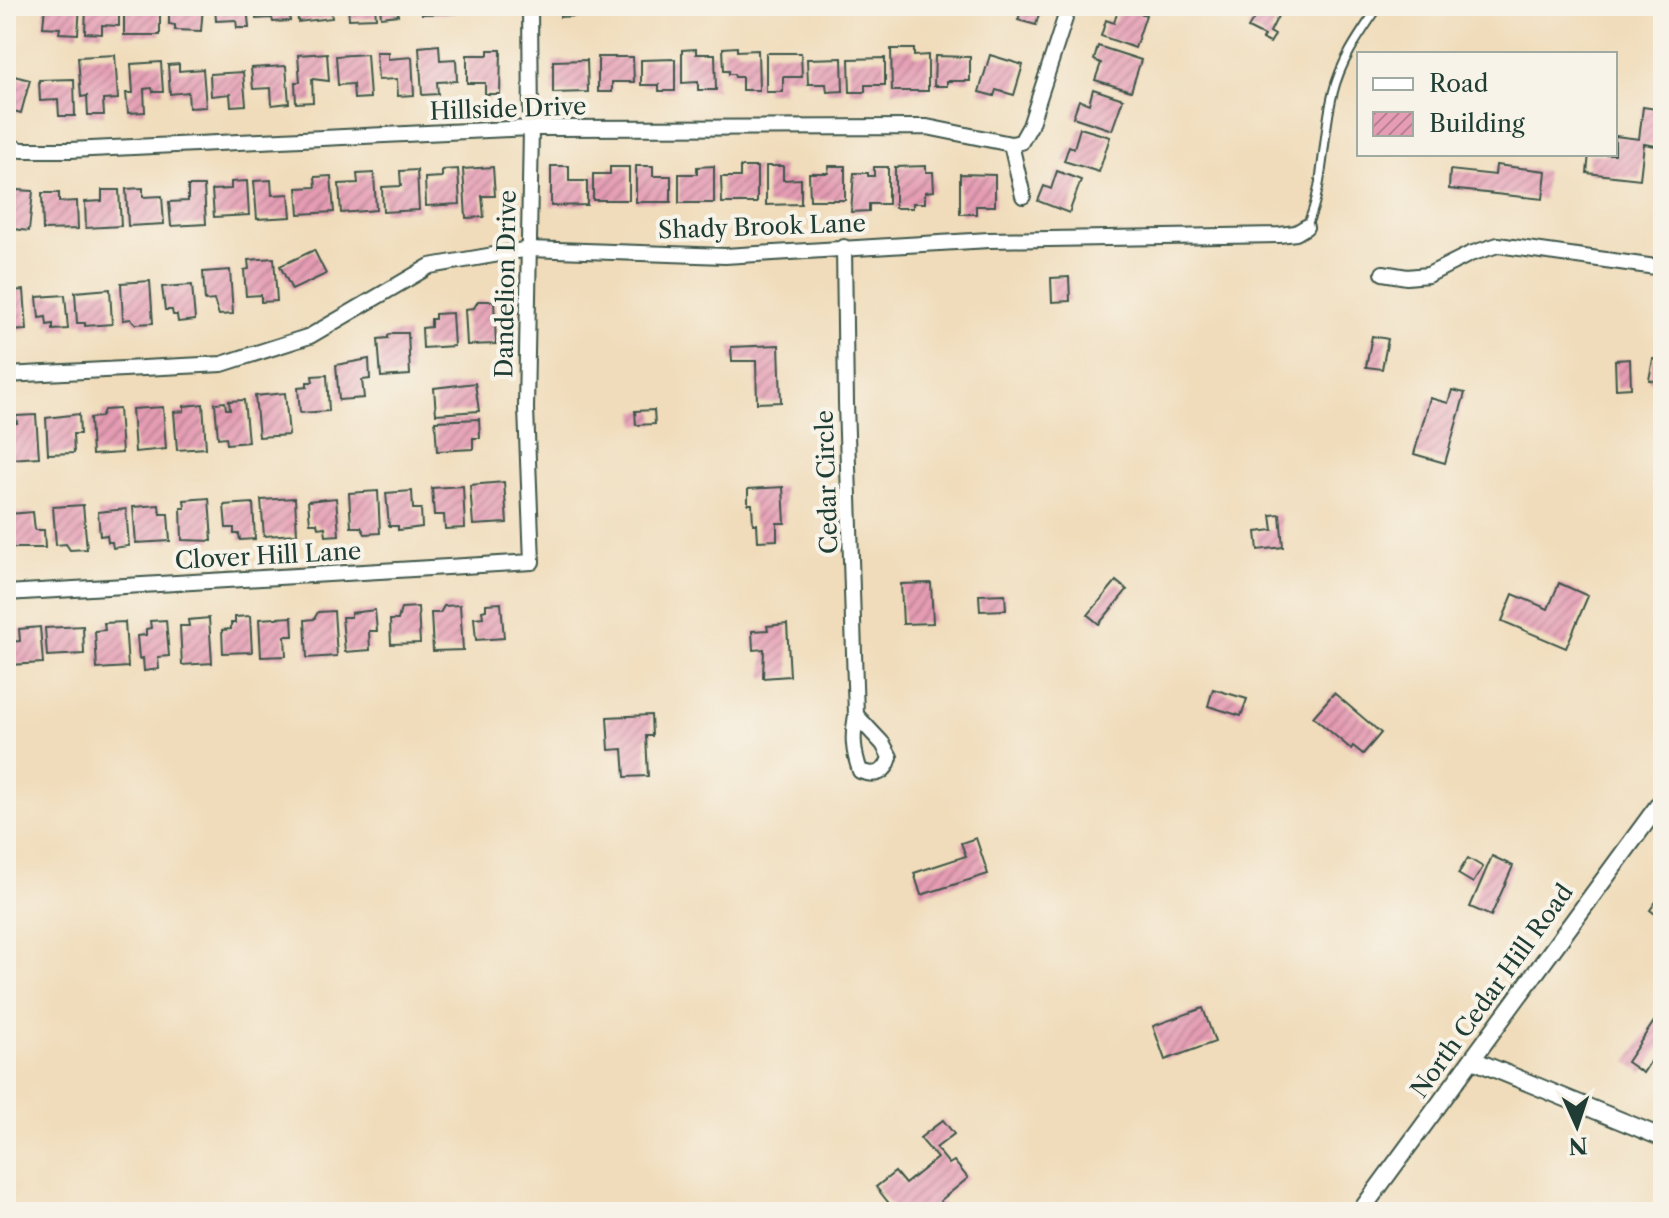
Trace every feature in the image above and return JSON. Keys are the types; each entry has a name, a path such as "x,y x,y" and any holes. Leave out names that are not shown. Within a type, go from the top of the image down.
{"street":[{"name":"Dandelion Drive","path":"530,6 526,409 532,562"},
{"path":"1023,196 1011,144 1021,142 1030,126 1069,6"},
{"name":"Hillside Drive","path":"6,145 22,150 70,150 531,128 927,127 1011,144"},
{"name":"Shady Brook Lane","path":"6,375 222,364 310,336 430,266 529,249 725,256 989,240 1279,235 1296,233 1306,227"},
{"path":"1383,273 1407,277 1428,275 1470,254 1498,245 1663,268"},
{"name":"Cedar Circle","path":"844,247 856,715"},
{"name":"Clover Hill Lane","path":"6,593 532,562"},
{"name":"North Cedar Hill Road","path":"1360,1212 1663,799"},
{"path":"1473,1060 1663,1138"}],"lane":[{"name":"Shady Brook Lane","path":"1306,227 1314,207 1333,94 1342,65 1379,6"}],"building":[{"path":"45,6 80,6 78,34 59,33 60,28 43,27"},
{"path":"86,6 119,6 119,26 102,25 102,34 85,33"},
{"path":"124,6 160,9 160,35 124,35"},
{"path":"169,6 203,6 201,31 175,30 175,25 169,24"},
{"path":"215,6 247,6 249,28 237,28 236,20 216,21"},
{"path":"255,6 289,6 290,21 256,19"},
{"path":"297,6 330,6 332,18 298,22"},
{"path":"348,6 375,6 376,18 349,19"},
{"path":"380,6 397,6 398,15 381,17"},
{"path":"421,6 457,6 457,13 422,14"},
{"path":"560,6 577,6 577,16 560,17"},
{"path":"1023,6 1041,6 1036,25 1018,20"},
{"path":"1119,6 1146,15 1135,48 1101,36 1106,20 1114,23"},
{"path":"1239,6 1283,6 1270,32 1275,35 1270,43 1262,39 1264,36 1248,28 1256,15"},
{"path":"439,45 440,60 456,59 457,81 437,82 438,94 422,95 419,47"},
{"path":"1098,46 1141,60 1131,91 1095,80 1101,63 1094,60"},
{"path":"737,47 737,51 758,50 759,90 742,90 742,77 724,71 723,48"},
{"path":"696,49 696,54 715,54 716,90 698,90 698,82 682,83 682,50"},
{"path":"891,49 914,49 914,56 928,55 928,91 892,91"},
{"path":"488,50 501,50 500,94 485,94 485,83 467,83 467,55 488,55"},
{"path":"376,52 388,52 388,59 412,57 414,95 398,96 397,79 378,80"},
{"path":"327,53 329,81 312,79 313,102 296,103 295,82 300,82 298,55"},
{"path":"766,53 801,53 802,77 783,77 783,92 766,92"},
{"path":"367,54 370,98 354,99 353,84 338,85 336,56"},
{"path":"115,55 118,99 103,100 104,115 88,115 87,96 81,97 78,57"},
{"path":"990,55 1023,65 1014,95 996,90 994,96 979,92"},
{"path":"935,56 970,57 970,81 947,81 947,86 934,86"},
{"path":"598,57 633,57 634,82 612,82 612,92 598,92"},
{"path":"842,58 843,91 827,92 826,84 808,84 807,59"},
{"path":"885,58 885,85 865,85 865,92 850,92 849,59"},
{"path":"675,59 675,91 659,91 659,85 641,85 641,60"},
{"path":"587,60 588,92 553,93 553,61"},
{"path":"161,62 163,92 144,89 145,112 128,113 126,93 133,93 131,64"},
{"path":"179,64 179,71 203,69 206,107 189,108 188,92 170,94 168,65"},
{"path":"286,66 289,103 272,105 271,88 253,89 251,68"},
{"path":"243,72 246,105 231,106 230,94 211,96 210,74"},
{"path":"6,74 30,80 21,113 6,109"},
{"path":"74,79 75,116 59,116 58,100 40,101 39,80"},
{"path":"1093,89 1123,99 1112,130 1073,117 1079,100 1089,104"},
{"path":"1643,107 1663,110 1662,147 1644,144 1640,179 1587,173 1589,156 1617,156 1617,136 1639,139"},
{"path":"1080,128 1110,137 1099,172 1064,161 1069,146 1074,148"},
{"path":"1496,165 1546,171 1543,199 1449,189 1450,170 1495,175"},
{"path":"551,166 569,166 569,181 587,181 587,205 551,206"},
{"path":"636,166 653,166 653,176 671,176 671,202 636,202"},
{"path":"714,166 714,203 679,203 679,174 697,174 697,167"},
{"path":"766,166 783,166 783,180 801,179 801,204 766,205"},
{"path":"829,166 845,166 845,200 810,200 809,173 828,173"},
{"path":"926,166 926,172 933,172 934,191 925,192 925,203 913,203 913,208 895,208 895,167"},
{"path":"493,167 495,196 482,196 484,217 466,218 463,169"},
{"path":"610,167 629,167 629,200 593,200 593,174 610,174"},
{"path":"740,167 757,167 757,203 722,203 721,177 740,177"},
{"path":"874,167 888,167 888,204 869,204 869,211 851,212 854,173 874,176"},
{"path":"458,169 460,204 426,206 425,178 442,177 442,170"},
{"path":"417,170 419,210 383,212 382,187 401,186 400,171"},
{"path":"1057,171 1081,180 1069,213 1038,201 1044,186 1051,189"},
{"path":"374,173 376,210 341,213 339,184 358,183 357,174"},
{"path":"960,174 995,175 995,206 976,206 976,214 960,214"},
{"path":"331,176 334,212 299,214 297,188 316,187 315,177"},
{"path":"271,180 272,195 289,194 291,217 257,219 254,181"},
{"path":"247,181 249,215 214,217 212,190 231,189 231,182"},
{"path":"188,186 204,186 206,224 171,226 169,202 188,201"},
{"path":"143,188 143,197 162,196 164,224 128,226 126,189"},
{"path":"16,190 33,191 29,231 6,228 6,204 14,205"},
{"path":"102,190 119,190 121,226 86,228 85,202 102,201"},
{"path":"42,193 59,193 59,202 77,201 78,229 43,230"},
{"path":"314,250 326,274 292,290 280,266"},
{"path":"274,258 277,301 261,302 261,295 246,296 244,270 249,269 248,260"},
{"path":"230,270 233,314 219,315 214,300 205,301 203,272"},
{"path":"1069,277 1070,301 1052,302 1051,278"},
{"path":"150,281 153,323 136,324 131,319 123,320 121,283"},
{"path":"192,285 195,320 178,322 172,310 165,310 162,287"},
{"path":"110,289 112,324 85,326 85,323 77,323 75,292"},
{"path":"24,290 27,330 6,331 6,291"},
{"path":"65,295 68,329 53,330 53,324 47,325 46,317 39,318 37,297"},
{"path":"478,301 494,301 496,344 467,345 465,309 474,308"},
{"path":"452,313 454,346 423,348 422,328 431,327 435,314"},
{"path":"393,333 408,333 410,375 381,377 378,339 388,338"},
{"path":"1372,336 1388,339 1382,369 1366,367"},
{"path":"779,345 781,402 757,403 756,361 732,361 731,347"},
{"path":"369,359 370,379 362,380 364,398 339,400 336,365"},
{"path":"1630,359 1631,388 1616,389 1615,360"},
{"path":"1653,359 1663,360 1663,383 1649,380"},
{"path":"327,375 329,411 300,413 298,388 307,387 307,382 313,382 312,376"},
{"path":"475,383 479,411 436,414 434,388"},
{"path":"1452,390 1465,393 1445,463 1414,454 1430,398 1448,403"},
{"path":"285,393 289,435 259,437 255,396"},
{"path":"244,400 248,442 227,444 226,437 218,438 215,403 225,402 226,409 230,409 229,401"},
{"path":"203,404 206,448 177,450 174,412 184,411 184,406"},
{"path":"163,407 166,449 135,452 132,409"},
{"path":"119,409 122,453 92,455 90,418 101,417 104,410"},
{"path":"654,410 655,424 636,425 635,411"},
{"path":"79,414 80,434 73,434 74,453 48,454 46,418"},
{"path":"36,415 39,457 10,459 7,423 17,423 16,416"},
{"path":"479,419 480,438 473,438 473,449 437,451 435,421"},
{"path":"504,482 507,523 473,525 470,485"},
{"path":"463,486 465,528 445,529 444,515 434,515 432,488"},
{"path":"783,487 785,523 777,523 777,540 758,541 752,504 748,504 748,489"},
{"path":"378,491 380,533 365,534 361,527 351,527 349,493"},
{"path":"412,491 413,509 421,509 422,527 398,530 398,526 389,526 386,493"},
{"path":"209,498 212,541 182,540 181,508 185,508 184,500"},
{"path":"295,498 297,534 264,536 261,500"},
{"path":"336,498 339,535 326,536 325,527 318,528 317,523 310,523 308,501"},
{"path":"253,503 255,539 240,540 239,534 234,534 234,528 226,528 224,505"},
{"path":"83,505 87,549 70,550 66,544 56,545 53,507"},
{"path":"159,505 160,514 168,514 170,541 136,543 133,507"},
{"path":"126,509 129,546 113,548 107,535 100,536 98,512"},
{"path":"33,512 35,530 44,530 45,548 12,548 9,514"},
{"path":"1280,514 1283,547 1258,550 1256,532 1273,530 1271,515"},
{"path":"1116,581 1127,590 1099,624 1088,615"},
{"path":"931,583 933,623 903,624 901,584"},
{"path":"1559,583 1588,596 1566,648 1502,621 1513,594 1548,609"},
{"path":"1005,594 1006,610 980,611 979,595"},
{"path":"501,603 504,638 476,640 474,618 483,617 486,604"},
{"path":"460,605 463,650 433,651 431,613 440,613 444,606"},
{"path":"418,607 420,643 391,644 390,620 398,620 401,608"},
{"path":"375,610 377,631 369,631 370,650 345,652 342,617"},
{"path":"334,611 337,656 307,658 305,620 314,619 318,612"},
{"path":"250,616 252,652 223,653 222,630 231,629 235,617"},
{"path":"292,617 293,636 285,636 286,656 261,657 259,619"},
{"path":"209,618 212,663 182,665 180,626 189,626 188,620"},
{"path":"166,620 169,656 158,657 159,669 144,671 143,658 139,659 137,636 146,635 146,629 151,628 150,621"},
{"path":"125,622 128,667 97,669 95,631 105,630 104,623"},
{"path":"787,624 790,676 763,678 764,649 753,650 752,631"},
{"path":"83,626 84,654 47,656 45,628"},
{"path":"40,627 43,663 9,665 7,642 20,641 19,629"},
{"path":"1213,689 1247,699 1241,716 1208,706"},
{"path":"1334,693 1381,733 1363,754 1353,746 1351,749 1313,717"},
{"path":"651,715 652,736 646,736 648,776 625,777 623,749 609,750 607,717"},
{"path":"976,838 988,874 921,895 914,873 966,856 961,843"},
{"path":"1492,856 1513,866 1491,916 1470,907"},
{"path":"1468,858 1483,867 1473,883 1458,874"},
{"path":"1663,892 1663,920 1650,910"},
{"path":"1203,1008 1215,1042 1165,1060 1153,1026"},
{"path":"1663,1008 1663,1050 1659,1048 1643,1073 1627,1062"},
{"path":"943,1120 954,1134 936,1148 949,1164 954,1161 968,1178 940,1201 955,1212 937,1212 932,1206 925,1212 896,1212 876,1187 895,1172 905,1184 937,1158 920,1138"}]}
